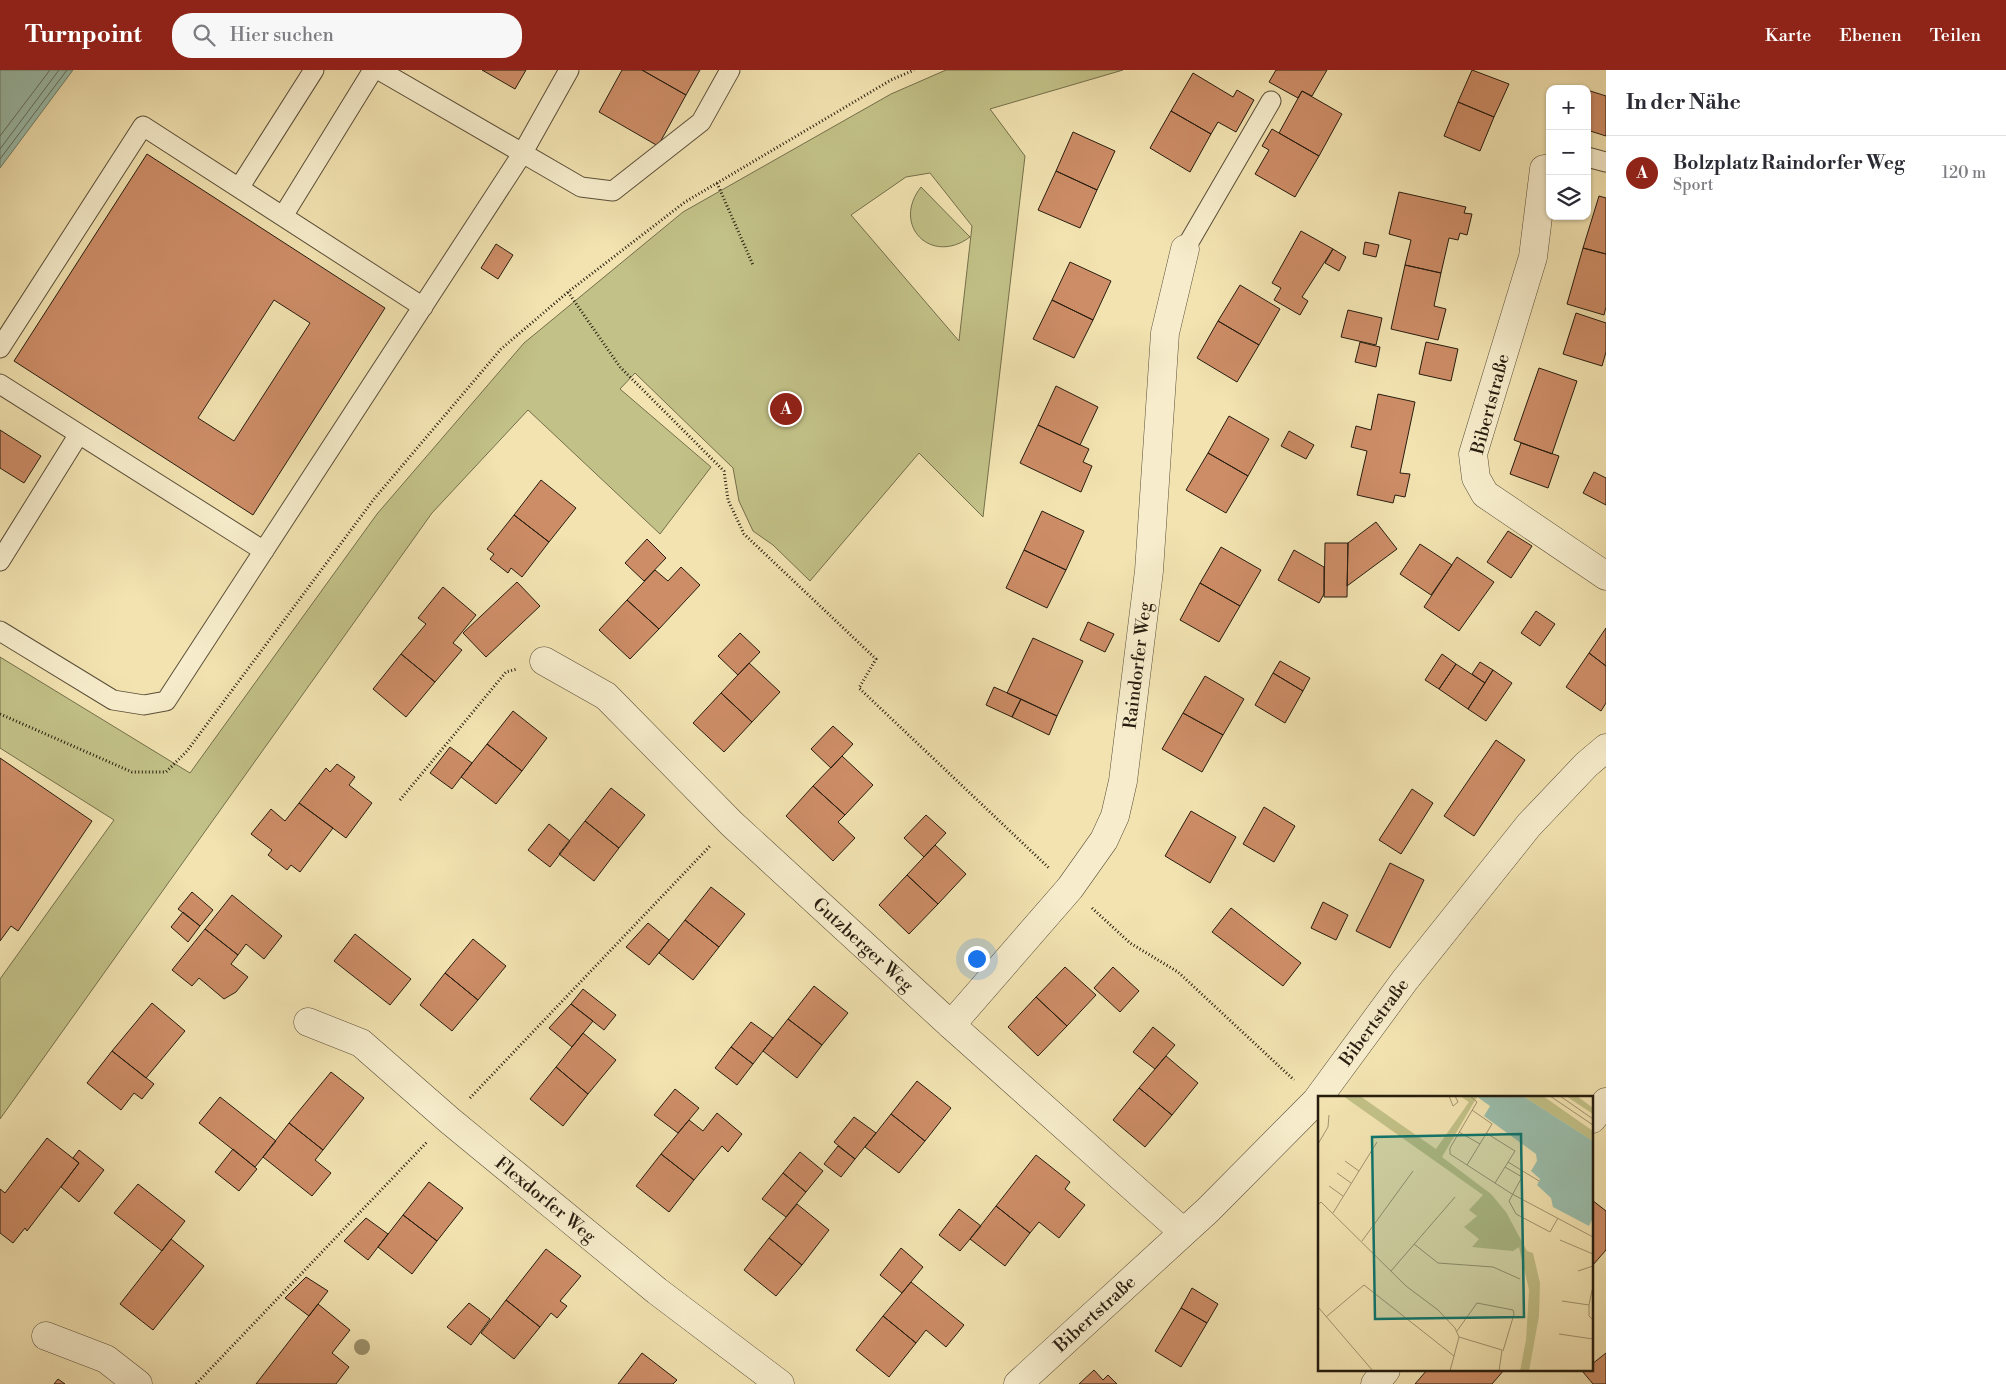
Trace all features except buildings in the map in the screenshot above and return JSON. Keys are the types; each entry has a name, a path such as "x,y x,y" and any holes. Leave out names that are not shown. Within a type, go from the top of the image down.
{"street":[{"name":"Bibertstraße","path":"1546,174 1533,257 1473,454 1476,478 1485,494 1504,509 1606,576"},
{"name":"Raindorfer Weg","path":"951,1024 1070,888 1104,840 1115,816 1123,782 1149,571 1165,333 1184,249"},
{"name":"Gutzberger Weg","path":"544,661 606,696 732,824 1182,1231"},
{"name":"Bibertstraße","path":"1320,1096 1405,980 1529,825 1586,765 1606,748"},
{"name":"Flexdorfer Weg","path":"308,1022 361,1043 449,1120 657,1291 780,1384"},
{"name":"Bibertstraße","path":"1018,1384 1182,1231 1208,1210 1318,1098"},
{"path":"1594,1117 1606,1102"},
{"path":"46,1336 106,1359 138,1384"},
{"path":"1375,1384 1384,1372"}],"lane":[{"path":"239,188 314,70"},
{"path":"283,216 373,70"},
{"path":"379,70 522,154 581,186 614,191 701,122 730,70"},
{"path":"0,631 113,700 144,705 166,701 522,154 569,70"},
{"path":"1184,249 1270,101"},
{"path":"0,348 143,126 422,307"},
{"path":"1591,158 1606,162"},
{"path":"0,384 264,551"},
{"path":"0,561 79,434"}],"path":[{"path":"0,714 132,772 166,772 187,751 374,499 501,349 568,292 685,202 892,80 914,70"},
{"path":"718,183 753,265"},
{"path":"568,292 620,367 724,471 728,500 744,534 876,658 859,688 1130,943 1178,972 1316,1101"},
{"path":"400,800 506,672 544,661"}],"shaded area":[{"path":"946,70 1123,70 990,109 1025,156 983,517 919,453 810,581 773,545 753,531 739,501 733,468 635,373 620,389 711,467 660,534 528,410 432,513 0,1119 0,979 114,820 0,748 0,657 190,773 377,514 524,343 683,212 891,94","holes":["930,173 972,226 959,341 851,215 906,177"]},
{"path":"921,187 970,237 955,245 942,247 929,244 920,237 913,227 911,215 913,201"}],"water":[{"path":"0,70 73,70 0,168"}],"place":[{"name":"Bolzplatz Raindorfer Weg","path":"786,409"}]}
